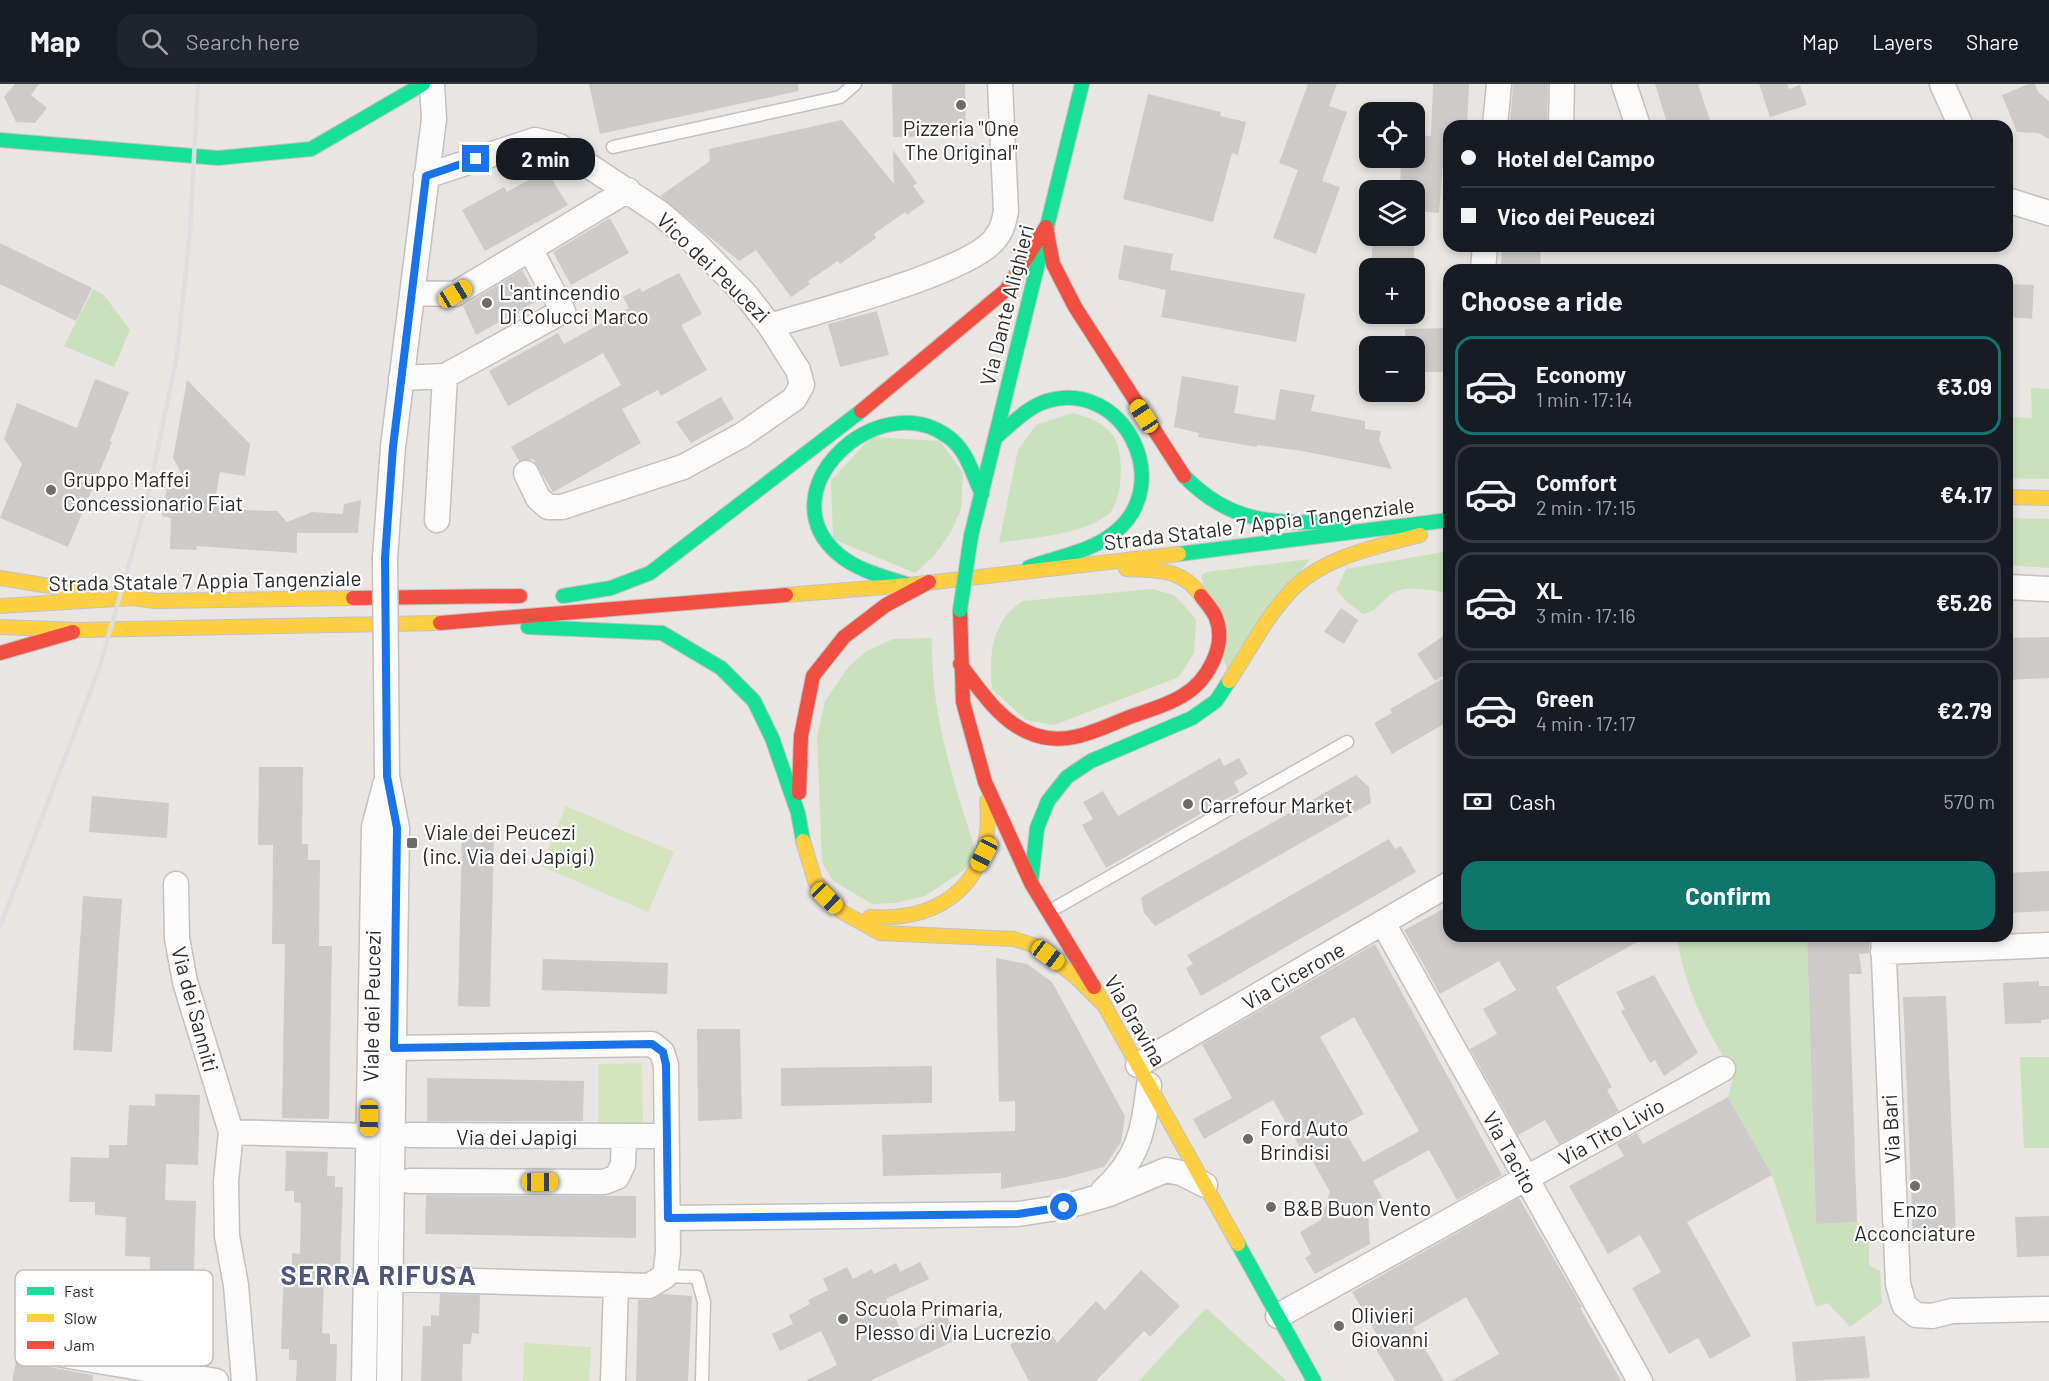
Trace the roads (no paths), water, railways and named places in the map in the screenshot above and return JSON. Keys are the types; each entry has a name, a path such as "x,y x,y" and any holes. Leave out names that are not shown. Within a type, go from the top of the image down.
{"main road":[{"path":"0,141 218,158 311,149 423,84"},
{"name":"Via Dante Alighieri","path":"960,610 971,536 1082,84"},
{"path":"1046,227 1053,264 1075,307 1179,471 1199,494 1223,510 1257,522 1443,523"},
{"path":"551,596 611,588 650,573 854,416 1006,290 1046,227"},
{"path":"995,438 1023,415 1050,400 1077,397 1116,416 1131,435 1141,456 1145,477 1138,504 1120,528 1096,543 1056,555 1017,572"},
{"path":"909,585 871,573 831,547 816,519 819,483 829,460 858,436 888,424 921,424 946,434 965,452 982,494"},
{"path":"2013,498 2049,498"},
{"name":"Strada Statale 7 Appia Tangenziale","path":"1083,566 1443,523"},
{"path":"1031,883 1037,828 1048,801 1067,777 1091,761 1192,718 1216,701 1288,593 1317,570 1443,524"},
{"path":"798,813 801,736 813,676 844,637 886,605 930,582 1083,566 1172,572 1192,583 1216,617 1220,636 1215,658 1201,680 1182,696 1075,739 1062,741 1023,732 1007,721 993,709 960,664"},
{"path":"0,578 132,598"},
{"name":"Strada Statale 7 Appia Tangenziale","path":"0,627 79,630 440,623 930,582"},
{"name":"Strada Statale 7 Appia Tangenziale","path":"0,606 132,598 156,601 551,596 626,607"},
{"name":"Via Gravina","path":"960,610 963,702 985,782 1031,883 1105,1006 1314,1381"},
{"path":"440,623 662,633 721,668 754,701 772,738 798,813 805,853 815,881 842,912 880,933 994,937 1014,939 1036,946 1077,978 1105,1006"},
{"path":"0,653 79,630"},
{"path":"842,912 880,918 912,915 936,907 957,893 972,877 984,854 990,824 985,782"}],"street":[{"name":"Viale dei Peucezi","path":"388,1381 390,1279 386,1058 397,828 387,776 385,558 393,447 434,119 432,84"},
{"name":"Vico dei Peucezi","path":"426,176 535,140 559,146 627,190 697,245 746,295 770,326 947,269 993,242 1004,227 1006,211 1000,84"},
{"path":"1496,120 1499,84"},
{"path":"1561,120 1562,84"},
{"path":"1624,84 1636,120"},
{"path":"1942,84 1958,120"},
{"path":"412,292 455,294 627,190"},
{"path":"2013,202 2049,213"},
{"path":"401,378 445,376 563,312 530,249"},
{"path":"526,473 538,498 548,507 562,507 683,467 742,435 794,399 802,385 798,370 770,326"},
{"path":"437,520 445,376"},
{"path":"2013,587 2049,589"},
{"name":"Via dei Sanniti","path":"176,884 177,938 185,982 231,1132 226,1182 227,1236 236,1285 244,1381"},
{"name":"Via Cicerone","path":"1143,1075 1443,888"},
{"name":"Via Tacito","path":"1383,923 1640,1381"},
{"path":"1883,944 2049,945"},
{"name":"Via Bari","path":"1883,944 1898,1284 1904,1305 1916,1315 1932,1316 1952,1311 2049,1309"},
{"path":"366,1278 649,1286 665,1276 668,1253 666,1065 663,1052 652,1044 386,1058"},
{"name":"Viale dei Peucezi","path":"364,1381 368,1136 386,1058"},
{"name":"Via Tito Livio","path":"1278,1316 1723,1069"},
{"path":"1096,1197 1117,1178 1134,1154 1143,1130 1143,1075"},
{"path":"231,1132 368,1136"},
{"name":"Via dei Japigi","path":"410,1136 666,1136"},
{"path":"410,1181 604,1182 617,1177 623,1164 624,1136"},
{"path":"668,1218 1018,1214 1064,1207 1166,1170 1181,1173 1205,1185"},
{"path":"613,1381 616,1285"},
{"path":"128,1366 216,1381"}],"lane":[{"path":"613,147 840,97 855,84"},
{"path":"1049,912 1347,742"},
{"path":"665,1276 697,1277 704,1302 702,1381"}],"railway":[{"path":"0,927 99,669 146,505 177,356 190,231 198,84"}],"place":[{"name":"Pizzeria \"One The Original\"","path":"961,105"},
{"name":"L'antincendio Di Colucci Marco","path":"487,303"},
{"name":"Gruppo Maffei Concessionario Fiat","path":"51,490"},
{"name":"Carrefour Market","path":"1188,804"},
{"name":"Viale dei Peucezi (inc. Via dei Japigi)","path":"412,843"},
{"name":"Ford Auto Brindisi","path":"1248,1139"},
{"name":"Enzo Acconciature","path":"1915,1186"},
{"name":"B&B Buon Vento","path":"1271,1207"},
{"name":"Scuola Primaria, Plesso di Via Lucrezio","path":"843,1319"},
{"name":"Olivieri Giovanni","path":"1339,1326"}],"district":[{"name":"SERRA RIFUSA","path":"379,1274"}]}
